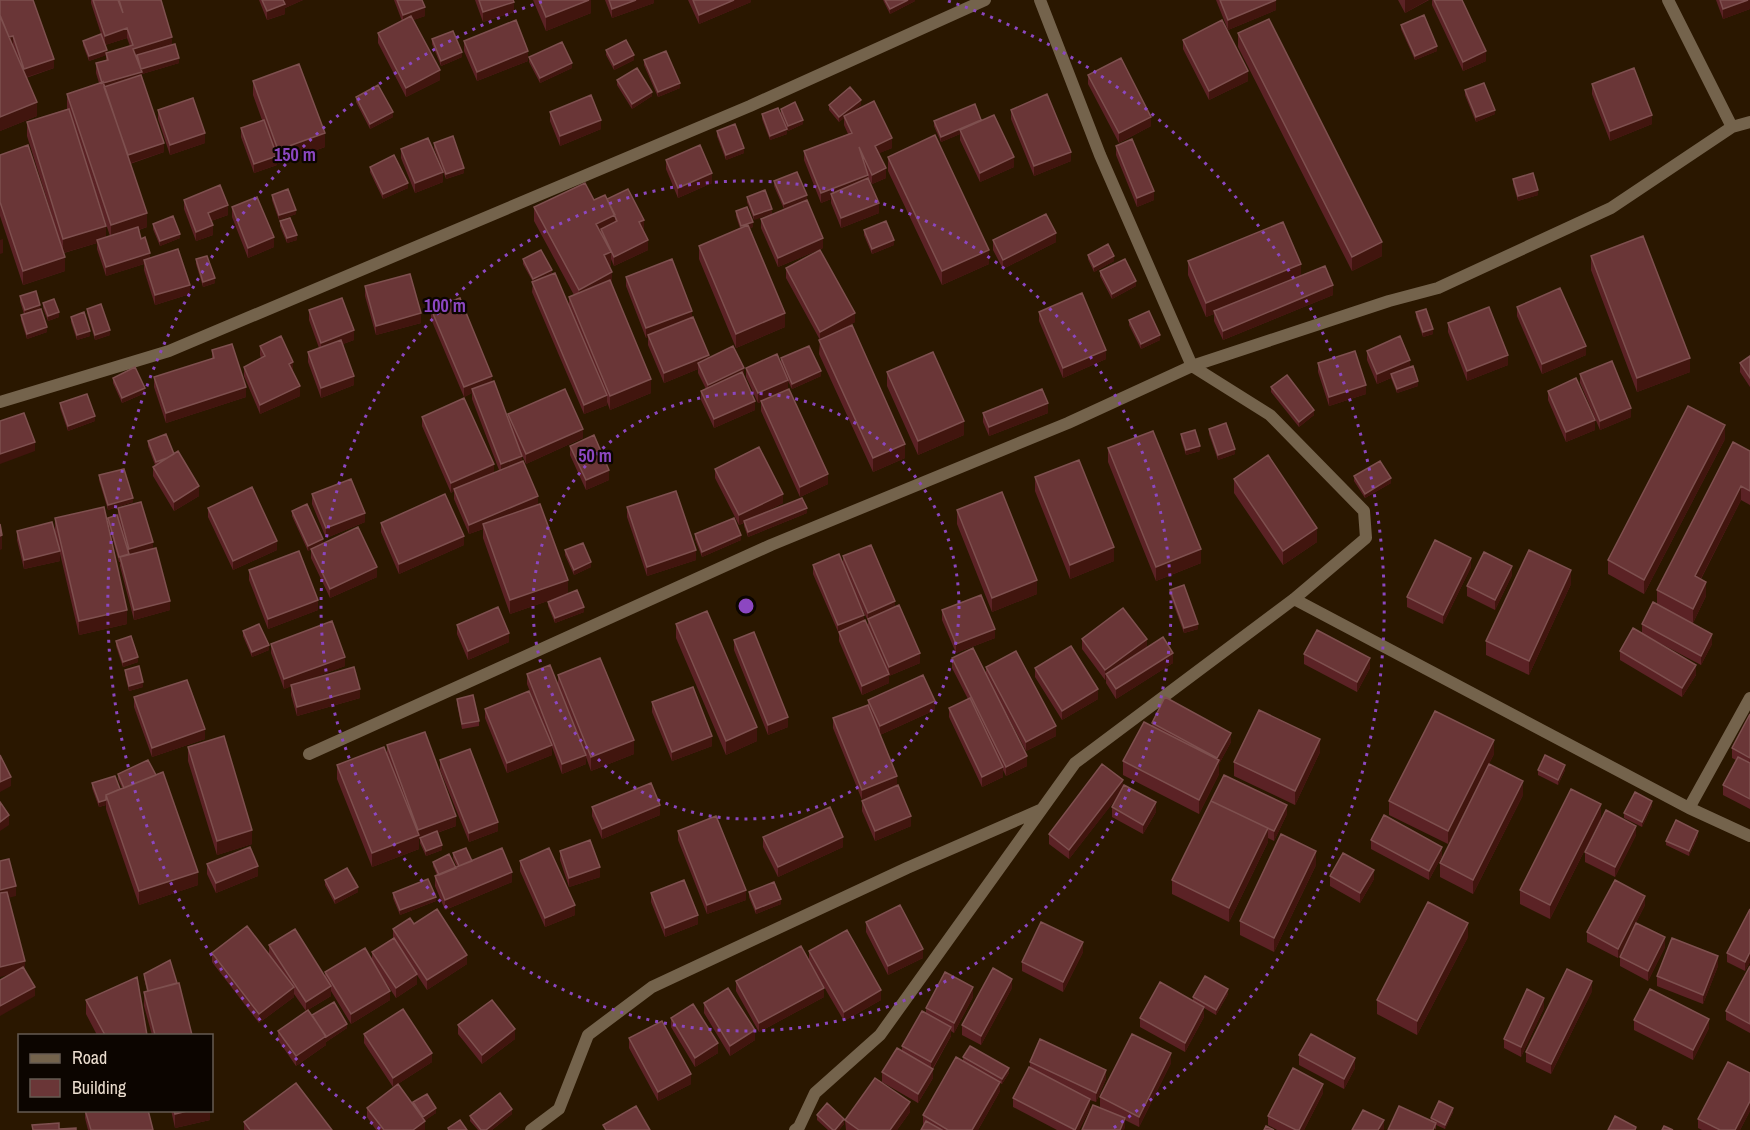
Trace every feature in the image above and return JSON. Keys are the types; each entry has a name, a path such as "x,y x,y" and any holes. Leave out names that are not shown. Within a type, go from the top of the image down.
{"street":[{"path":"0,402 169,351 750,106 982,0"},
{"path":"800,1129 814,1093 880,1035 1075,763 1294,599 1366,538 1364,511 1270,415 1192,366 1100,155 1040,0"},
{"path":"1668,0 1732,127"},
{"path":"309,754 771,545 1068,423 1192,366 1389,301 1438,288 1611,208 1732,127 1750,122"},
{"path":"1294,599 1689,808 1750,836"},
{"path":"1689,808 1750,698"},
{"path":"531,1130 559,1109 588,1035 652,987 907,868 1042,810"}],"building":[{"path":"0,0 33,0 54,59 24,69 13,36 9,37 0,15"},
{"path":"93,0 118,0 123,13 119,0 161,0 172,37 133,49 142,72 102,83 96,63 108,60 106,53 133,45 127,28 105,36"},
{"path":"262,0 283,0 285,4 267,11"},
{"path":"397,0 422,0 425,7 403,15"},
{"path":"479,0 513,0 514,2 483,12"},
{"path":"539,0 589,0 546,17"},
{"path":"609,0 636,0 612,9"},
{"path":"693,0 734,0 699,15"},
{"path":"885,0 908,0 890,9"},
{"path":"1220,0 1276,0 1228,20"},
{"path":"1434,0 1462,0 1486,51 1463,62"},
{"path":"1720,0 1748,0 1723,9"},
{"path":"1424,15 1437,46 1415,56 1401,25"},
{"path":"0,16 37,102 0,117"},
{"path":"411,16 440,70 406,88 378,33"},
{"path":"1269,19 1382,242 1352,257 1238,33"},
{"path":"516,20 528,51 477,72 464,41"},
{"path":"1222,20 1248,71 1209,91 1183,40"},
{"path":"453,31 462,52 441,61 432,39"},
{"path":"101,34 107,50 89,56 83,41"},
{"path":"626,40 634,55 614,65 606,50"},
{"path":"562,42 572,63 540,78 529,57"},
{"path":"175,44 179,58 141,69 137,55"},
{"path":"666,51 680,83 658,92 644,60"},
{"path":"1121,58 1151,117 1119,133 1088,75"},
{"path":"299,64 325,133 278,150 253,81"},
{"path":"637,68 652,92 632,104 617,80"},
{"path":"1634,68 1652,115 1610,131 1592,84"},
{"path":"141,75 164,143 128,155 104,87"},
{"path":"103,82 147,213 111,225 67,94"},
{"path":"1484,83 1495,110 1476,117 1465,90"},
{"path":"378,85 393,112 370,124 356,97"},
{"path":"850,87 861,100 839,117 829,105"},
{"path":"1047,94 1071,152 1034,166 1011,110"},
{"path":"591,95 601,120 560,136 550,112"},
{"path":"193,98 205,133 170,145 158,110"},
{"path":"874,101 892,138 875,146 886,168 872,175 859,147 868,175 821,193 804,151 852,133 844,116"},
{"path":"795,102 803,120 788,126 781,109"},
{"path":"975,104 981,120 941,137 934,121"},
{"path":"778,108 787,129 770,136 762,114"},
{"path":"69,109 106,226 63,239 27,122"},
{"path":"994,115 1014,157 980,173 960,130"},
{"path":"264,120 277,156 254,164 241,128"},
{"path":"735,124 744,148 726,155 717,131"},
{"path":"935,135 989,250 942,271 888,157"},
{"path":"453,136 464,168 446,174 434,143"},
{"path":"428,138 443,172 415,183 401,149"},
{"path":"1132,139 1154,191 1137,198 1116,146"},
{"path":"28,145 65,257 23,271 0,202 0,155"},
{"path":"700,145 712,173 678,188 666,160"},
{"path":"394,155 408,183 383,194 370,167"},
{"path":"797,172 807,195 784,204 774,181"},
{"path":"1533,173 1538,190 1518,196 1513,179"},
{"path":"868,178 879,203 841,218 831,194"},
{"path":"585,183 594,200 605,195 615,215 596,224 611,252 604,255 612,272 579,290 534,207"},
{"path":"220,185 228,205 208,213 213,225 196,232 184,200"},
{"path":"288,189 296,210 279,215 272,195"},
{"path":"628,189 644,220 639,222 648,240 614,257 601,229 617,221 607,199"},
{"path":"765,190 772,209 754,215 747,197"},
{"path":"257,197 274,237 248,248 232,207"},
{"path":"807,200 823,238 778,258 761,219"},
{"path":"747,207 753,222 741,226 736,211"},
{"path":"1046,214 1056,233 1003,260 993,240"},
{"path":"173,216 180,234 160,241 153,224"},
{"path":"290,218 297,235 287,238 280,221"},
{"path":"886,221 894,240 872,249 864,230"},
{"path":"1283,222 1301,264 1206,303 1188,261"},
{"path":"748,225 785,313 736,334 699,246"},
{"path":"138,227 141,239 145,237 150,253 106,267 97,240"},
{"path":"1643,236 1690,358 1637,378 1591,256"},
{"path":"1108,244 1114,256 1094,267 1088,255"},
{"path":"178,249 190,285 155,295 144,260"},
{"path":"541,250 552,270 533,279 523,259"},
{"path":"820,250 855,313 820,332 786,268"},
{"path":"207,256 215,278 203,282 196,259"},
{"path":"672,259 692,311 646,328 626,277"},
{"path":"1125,259 1136,281 1112,294 1100,271"},
{"path":"1325,266 1333,285 1223,331 1214,311"},
{"path":"555,273 607,395 584,405 532,282"},
{"path":"410,274 421,313 376,326 365,286"},
{"path":"610,280 651,379 610,396 569,297"},
{"path":"1560,288 1586,346 1542,364 1517,307"},
{"path":"36,291 40,305 25,310 20,296"},
{"path":"1082,293 1106,350 1063,368 1039,312"},
{"path":"342,298 354,330 321,343 309,310"},
{"path":"460,298 492,376 464,387 431,309"},
{"path":"54,299 59,312 48,316 43,303"},
{"path":"101,304 110,330 95,335 87,309"},
{"path":"1489,307 1508,355 1467,371 1448,323"},
{"path":"41,309 47,327 27,334 21,315"},
{"path":"1426,309 1433,329 1423,332 1416,312"},
{"path":"1149,311 1160,335 1141,344 1129,320"},
{"path":"84,312 90,331 77,335 71,317"},
{"path":"693,317 709,355 664,373 648,335"},
{"path":"852,325 905,444 873,458 819,340"},
{"path":"281,336 293,362 289,364 300,386 260,405 244,367 265,356 260,346"},
{"path":"1400,336 1410,360 1377,374 1367,351"},
{"path":"341,340 354,376 321,388 308,352"},
{"path":"232,344 246,387 166,413 154,377 214,358 212,350"},
{"path":"733,346 744,368 708,385 698,363"},
{"path":"809,346 821,371 792,384 781,358"},
{"path":"1355,351 1366,385 1329,397 1318,363"},
{"path":"933,352 964,421 918,441 887,372"},
{"path":"777,354 788,380 758,393 746,368"},
{"path":"1750,356 1750,378 1740,363"},
{"path":"1612,361 1631,408 1600,421 1580,374"},
{"path":"1413,366 1418,381 1397,389 1391,374"},
{"path":"135,367 145,388 122,398 113,378"},
{"path":"742,372 755,401 714,419 701,391"},
{"path":"1287,375 1314,410 1299,422 1271,387"},
{"path":"1576,378 1595,420 1566,432 1548,391"},
{"path":"494,381 522,456 501,464 472,389"},
{"path":"565,389 583,429 526,454 508,414"},
{"path":"789,389 828,474 800,487 761,401"},
{"path":"1042,389 1048,403 989,427 983,413"},
{"path":"87,394 95,416 68,426 60,403"},
{"path":"464,398 494,464 451,483 422,417"},
{"path":"1688,406 1725,425 1644,580 1608,560"},
{"path":"24,413 35,442 0,454 0,421"},
{"path":"1226,423 1235,449 1218,455 1209,429"},
{"path":"1195,430 1200,446 1186,450 1181,434"},
{"path":"1153,431 1201,549 1156,567 1108,448"},
{"path":"166,434 174,454 156,462 148,441"},
{"path":"594,435 609,470 586,480 570,446"},
{"path":"1733,442 1750,451 1750,491 1741,486 1695,576 1706,582 1693,609 1657,590"},
{"path":"759,447 783,494 739,515 715,469"},
{"path":"178,451 199,486 174,502 153,467"},
{"path":"1268,455 1317,528 1283,551 1234,479"},
{"path":"1079,460 1114,547 1070,565 1035,477"},
{"path":"523,461 538,496 469,525 454,489"},
{"path":"1380,461 1391,478 1365,494 1354,476"},
{"path":"124,469 133,498 108,505 99,475"},
{"path":"351,479 365,513 326,528 312,494"},
{"path":"252,487 277,541 233,561 208,508"},
{"path":"676,491 696,550 647,567 627,507"},
{"path":"1002,492 1037,580 992,598 957,510"},
{"path":"445,494 464,536 399,564 381,523"},
{"path":"802,498 807,508 748,532 744,521"},
{"path":"141,502 153,542 129,549 118,508"},
{"path":"307,504 323,539 308,546 292,511"},
{"path":"540,504 568,580 510,600 483,524"},
{"path":"104,507 127,610 79,621 55,518"},
{"path":"117,515 129,554 119,557 108,518"},
{"path":"734,518 741,535 702,552 695,534"},
{"path":"52,522 60,551 24,560 17,531"},
{"path":"358,527 377,567 330,589 311,549"},
{"path":"1435,540 1471,558 1443,615 1407,597"},
{"path":"583,543 591,562 574,570 565,550"},
{"path":"871,545 895,601 868,613 843,556"},
{"path":"156,548 170,601 134,610 120,557"},
{"path":"1529,550 1571,570 1529,661 1486,641"},
{"path":"299,551 318,600 268,619 249,570"},
{"path":"1484,552 1512,566 1495,600 1467,586"},
{"path":"839,554 864,615 838,625 813,565"},
{"path":"1184,585 1198,624 1184,628 1170,590"},
{"path":"577,590 584,607 555,618 548,602"},
{"path":"981,595 995,629 956,644 942,610"},
{"path":"1653,602 1712,634 1701,656 1642,624"},
{"path":"899,605 920,653 889,667 868,619"},
{"path":"498,607 509,633 468,651 457,625"},
{"path":"1123,608 1147,639 1105,670 1082,639"},
{"path":"707,611 757,727 726,741 676,624"},
{"path":"865,620 889,674 862,686 839,632"},
{"path":"332,621 345,657 284,679 271,644"},
{"path":"259,624 269,645 252,652 243,631"},
{"path":"1633,628 1696,665 1682,688 1620,651"},
{"path":"1317,630 1370,658 1357,682 1304,654"},
{"path":"754,632 788,717 768,725 734,640"},
{"path":"131,636 138,657 123,662 116,641"},
{"path":"1163,637 1173,653 1116,689 1106,674"},
{"path":"1071,646 1098,689 1062,711 1035,668"},
{"path":"973,648 1027,756 1006,767 952,658"},
{"path":"1016,651 1056,726 1026,742 986,667"},
{"path":"600,658 634,740 591,757 558,675"},
{"path":"550,665 586,755 562,764 527,674"},
{"path":"139,666 143,682 129,686 125,670"},
{"path":"354,667 360,689 297,707 291,685"},
{"path":"923,675 935,701 880,726 868,700"},
{"path":"187,680 205,729 152,748 134,697"},
{"path":"693,687 712,736 672,752 652,702"},
{"path":"529,691 552,745 507,763 485,709"},
{"path":"473,695 479,721 462,724 457,699"},
{"path":"1165,697 1231,733 1217,758 1152,723"},
{"path":"970,698 1003,767 982,777 949,708"},
{"path":"868,705 897,776 862,790 833,718"},
{"path":"1259,710 1320,739 1295,791 1234,762"},
{"path":"1435,711 1494,740 1448,831 1389,801"},
{"path":"1750,714 1750,758 1732,748"},
{"path":"1144,722 1219,760 1199,800 1123,761"},
{"path":"425,732 456,816 418,830 387,745"},
{"path":"224,736 252,830 217,841 188,747"},
{"path":"384,747 419,835 372,853 337,765"},
{"path":"470,749 498,822 469,833 440,760"},
{"path":"0,755 11,777 0,782"},
{"path":"1545,755 1565,765 1558,780 1538,770"},
{"path":"1738,757 1750,763 1750,799 1723,785"},
{"path":"148,760 156,775 124,788 118,774"},
{"path":"1102,764 1123,780 1069,850 1049,834"},
{"path":"1489,764 1523,781 1473,880 1440,863"},
{"path":"163,772 198,872 139,891 106,795"},
{"path":"1224,775 1287,805 1274,831 1211,801"},
{"path":"115,776 120,789 106,795 106,800 99,802 92,783"},
{"path":"651,783 660,805 602,829 592,807"},
{"path":"898,785 911,816 875,831 862,801"},
{"path":"1124,785 1156,802 1143,825 1112,807"},
{"path":"1571,789 1601,804 1550,905 1520,890"},
{"path":"1635,792 1652,801 1642,822 1624,813"},
{"path":"1211,801 1268,828 1229,908 1172,880"},
{"path":"0,802 9,815 0,822"},
{"path":"830,807 843,837 778,867 763,837"},
{"path":"1606,810 1636,826 1615,867 1585,852"},
{"path":"1384,815 1442,847 1429,871 1371,840"},
{"path":"716,816 746,890 707,905 678,831"},
{"path":"1676,820 1698,831 1689,851 1666,841"},
{"path":"437,831 442,845 426,851 420,838"},
{"path":"1281,834 1316,851 1274,938 1240,921"},
{"path":"590,840 600,867 569,878 560,851"},
{"path":"250,847 258,866 216,883 207,864"},
{"path":"466,848 472,861 459,866 453,853"},
{"path":"502,848 512,872 445,900 435,876"},
{"path":"549,848 575,905 545,918 520,861"},
{"path":"1343,853 1374,870 1360,893 1330,876"},
{"path":"449,854 456,868 439,875 433,862"},
{"path":"9,859 16,886 0,890 0,861"},
{"path":"347,868 358,887 335,899 325,880"},
{"path":"428,879 436,897 400,910 393,893"},
{"path":"684,880 698,915 665,928 651,893"},
{"path":"1615,880 1645,896 1618,949 1587,932"},
{"path":"774,882 781,899 756,909 749,892"},
{"path":"7,892 25,961 0,967 0,893"},
{"path":"1428,902 1468,923 1417,1021 1377,1000"},
{"path":"900,905 923,949 888,966 866,922"},
{"path":"437,909 467,955 427,980 393,929 410,918 414,924"},
{"path":"1750,909 1750,952 1745,962 1727,953"},
{"path":"1041,922 1083,942 1063,982 1022,962"},
{"path":"1636,923 1665,937 1648,971 1620,957"},
{"path":"247,926 294,987 259,1014 212,953"},
{"path":"295,929 331,986 306,1002 269,945"},
{"path":"847,930 881,990 844,1012 809,951"},
{"path":"394,938 417,974 396,988 372,952"},
{"path":"1672,938 1718,956 1703,995 1657,976"},
{"path":"801,946 824,988 759,1023 736,981"},
{"path":"365,948 390,991 351,1014 325,972"},
{"path":"170,960 177,983 148,991 144,974"},
{"path":"1750,966 1750,1024 1726,1011"},
{"path":"23,967 35,987 0,1006 0,980"},
{"path":"993,968 1012,979 981,1036 962,1025"},
{"path":"1567,969 1592,981 1551,1064 1526,1052"},
{"path":"945,972 973,987 954,1023 926,1008"},
{"path":"1205,976 1228,989 1216,1010 1193,997"},
{"path":"137,977 147,1034 104,1034 86,1000"},
{"path":"1160,982 1204,1007 1185,1043 1140,1018"},
{"path":"179,983 192,1034 155,1034 144,992"},
{"path":"728,988 755,1030 730,1046 704,1003"},
{"path":"1527,989 1544,998 1521,1047 1504,1039"},
{"path":"1650,989 1709,1019 1693,1050 1634,1020"},
{"path":"492,1000 515,1029 482,1055 458,1025"},
{"path":"334,1002 347,1024 326,1037 312,1015"},
{"path":"693,1004 718,1043 695,1058 671,1018"},
{"path":"403,1009 432,1053 393,1078 364,1034"},
{"path":"308,1010 326,1036 296,1056 278,1031"},
{"path":"922,1011 951,1027 931,1062 902,1046"},
{"path":"662,1021 691,1074 658,1092 629,1038"},
{"path":"1132,1034 1171,1053 1139,1117 1100,1097"},
{"path":"1311,1034 1355,1058 1344,1079 1299,1055"},
{"path":"1040,1039 1106,1070 1096,1093 1030,1062"},
{"path":"970,1046 1009,1068 1002,1079 963,1057"},
{"path":"897,1048 933,1069 918,1094 882,1072"},
{"path":"956,1057 1000,1082 972,1130 948,1130 923,1115"},
{"path":"1728,1062 1750,1073 1750,1101 1735,1130 1720,1130 1698,1119"},
{"path":"1029,1067 1090,1099 1075,1130 1013,1098"},
{"path":"1293,1068 1323,1084 1299,1130 1268,1116"},
{"path":"875,1078 910,1102 890,1130 859,1130 845,1120"},
{"path":"296,1083 332,1130 250,1130 244,1122"},
{"path":"398,1084 425,1121 413,1130 384,1130 367,1108"},
{"path":"500,1093 512,1109 486,1130 481,1130 470,1116"},
{"path":"427,1094 436,1108 423,1117 413,1102"},
{"path":"1439,1101 1453,1108 1445,1125 1431,1118"},
{"path":"827,1103 844,1119 835,1130 817,1115"},
{"path":"1093,1105 1125,1118 1120,1130 1082,1130"},
{"path":"636,1106 650,1130 606,1130 603,1125"},
{"path":"1399,1106 1436,1123 1433,1130 1388,1130"},
{"path":"1363,1110 1384,1120 1378,1130 1352,1130"},
{"path":"86,1112 148,1112 153,1130 91,1130"},
{"path":"1615,1116 1636,1127 1635,1130 1608,1130"},
{"path":"460,1120 467,1130 449,1130 448,1128"},
{"path":"926,1121 942,1130 921,1130"},
{"path":"59,1123 59,1129 76,1128 76,1130 33,1130 32,1125"}]}
